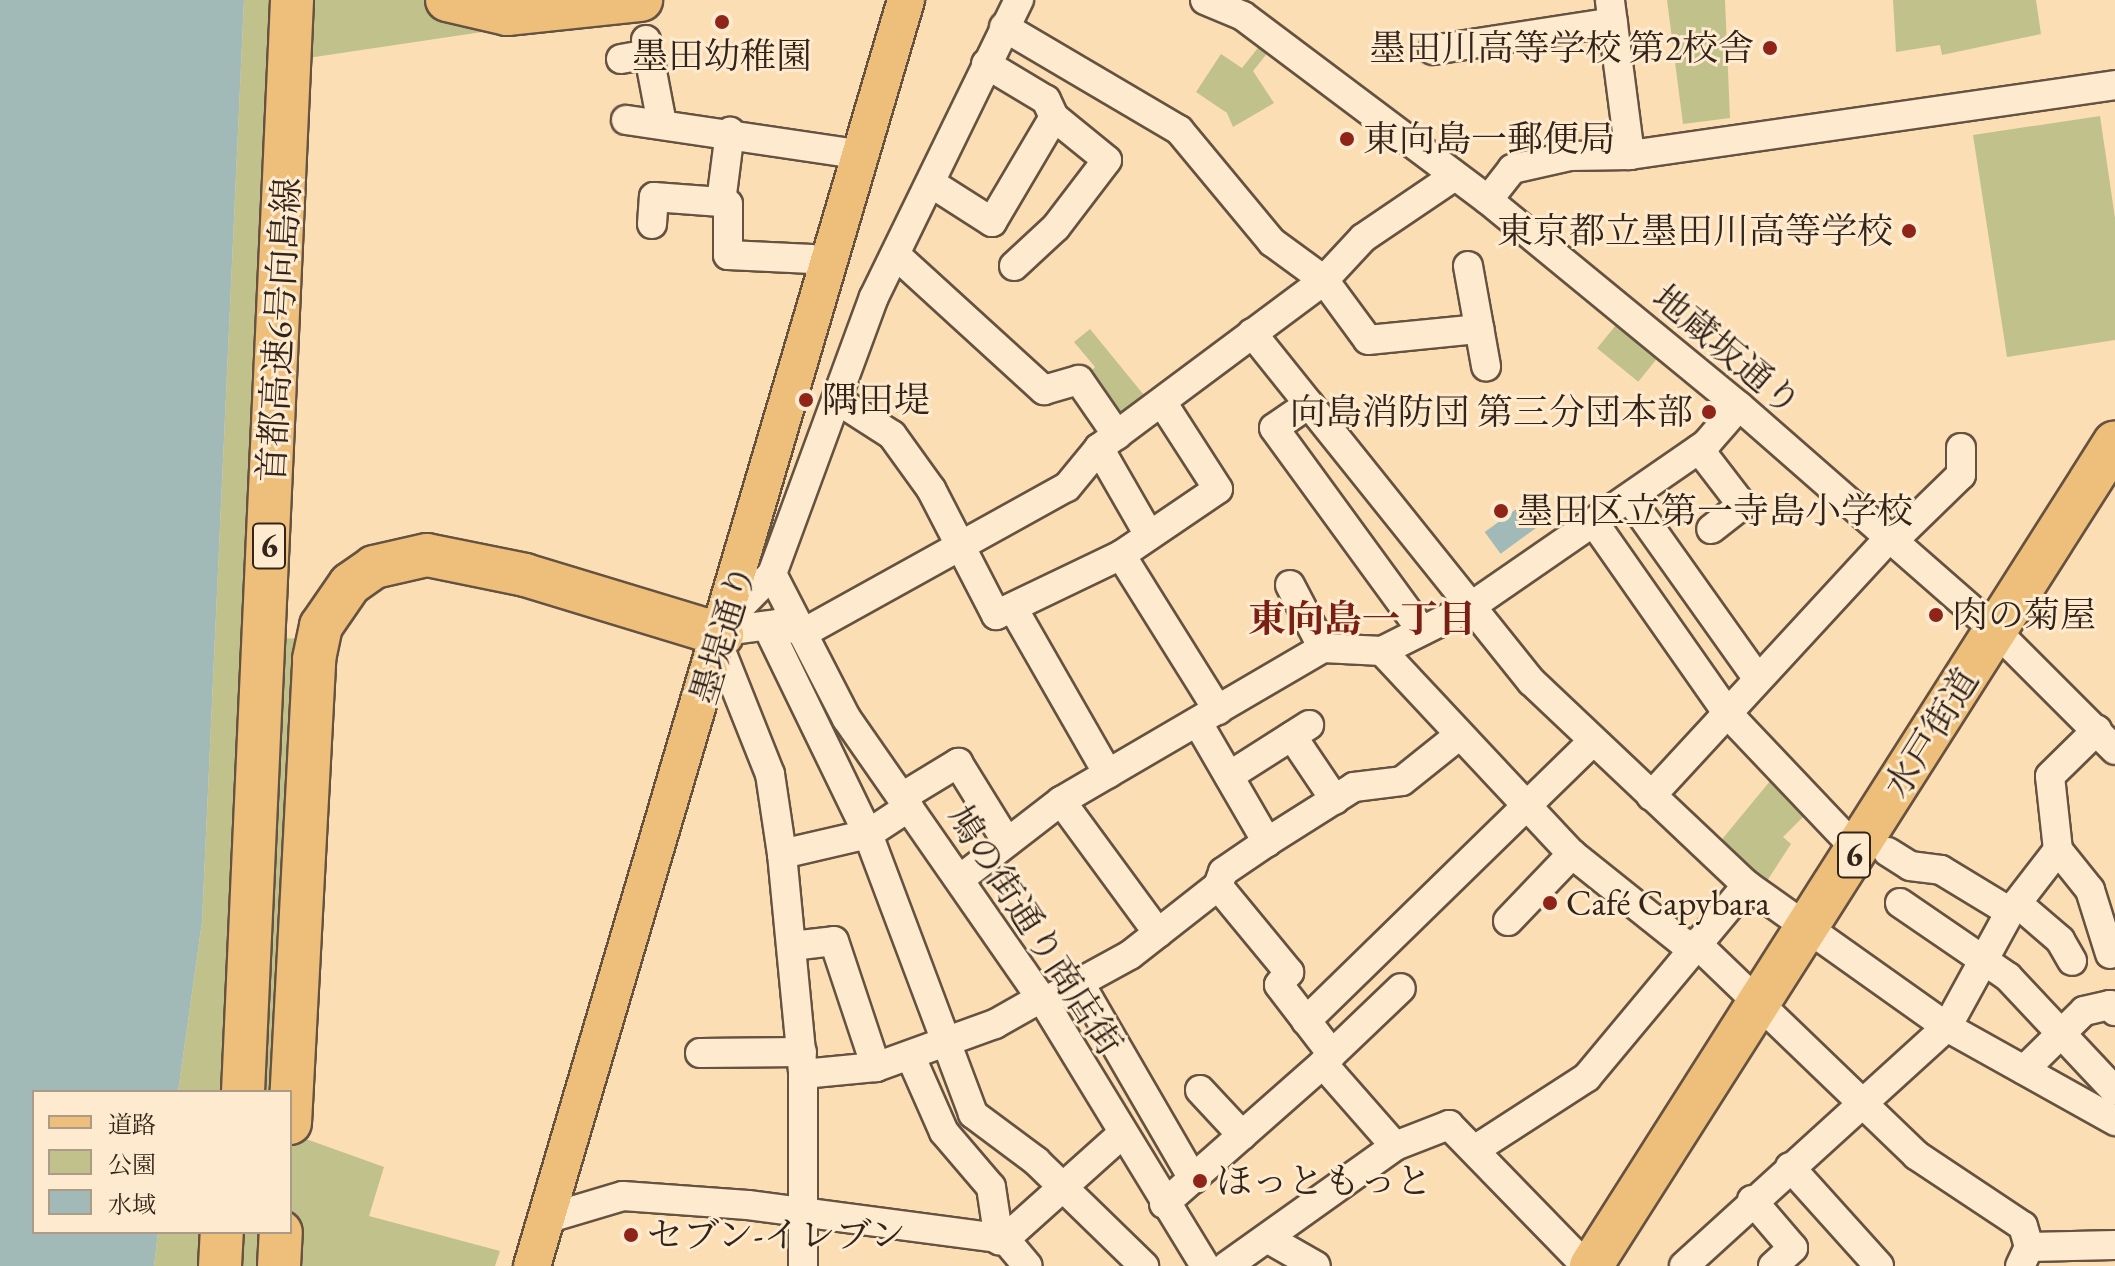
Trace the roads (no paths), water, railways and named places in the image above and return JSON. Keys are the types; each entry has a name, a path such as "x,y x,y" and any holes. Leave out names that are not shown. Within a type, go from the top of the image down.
{"highway":[{"path":"278,0 276,158 284,204"},
{"name":"首都高速6号向島線","path":"243,1090 292,0"},
{"name":"首都高速6号向島線","path":"271,1090 319,0"},
{"path":"447,0 507,14 645,32"},
{"name":"水戸街道","path":"1589,1266 1806,928 1872,851 1996,631 2115,442"},
{"path":"228,1090 270,529"},
{"path":"292,1090 314,659 334,603 374,567 427,555 525,575 712,630"},
{"path":"220,1266 222,1234"},
{"path":"235,1266 237,1234"},
{"path":"263,1266 265,1234"},
{"path":"279,1266 281,1234"}],"main road":[{"name":"墨堤通り","path":"532,1266 549,1218 886,0"},
{"name":"墨堤通り","path":"525,1266 528,1214 906,0"}],"street":[{"path":"712,630 772,574 839,401 874,297 934,185 986,64 1019,0"},
{"name":"地蔵坂通り","path":"1205,0 1243,16 1453,177 1488,200 1739,406 1996,631 2106,740"},
{"path":"1433,50 1611,11 1630,155"},
{"path":"1004,27 1179,130 1272,242 1324,280 1368,340 1479,329"},
{"path":"621,59 645,32"},
{"path":"645,32 662,124"},
{"path":"986,64 1046,100 1054,117 1107,160 1056,227 1014,266"},
{"path":"1488,200 1512,169 1570,156 1630,155 2115,85"},
{"path":"934,185 992,222 1054,117"},
{"path":"626,120 730,132 844,152"},
{"path":"721,202 730,132"},
{"path":"712,630 767,626 805,632 1067,487 1108,442 1324,280 1363,238 1453,177"},
{"path":"652,224 654,197 721,202 728,204 728,255 812,259"},
{"path":"897,256 1044,390 1079,380 1149,535"},
{"path":"1468,266 1486,366"},
{"path":"1252,333 1470,607 1593,741 1747,885 1947,1027 2115,1121"},
{"path":"839,401 892,435 962,544 996,615 1121,555 1218,489 1162,402"},
{"path":"1309,404 1274,428 1422,631"},
{"path":"960,879 1061,801 1323,648 1382,651 1470,607 1595,524 1699,449 1739,406"},
{"path":"1651,796 1890,540 1961,475 1961,448"},
{"path":"1699,449 1742,505 1711,529"},
{"path":"1630,499 1758,679"},
{"path":"1595,524 1728,714 1872,851 1910,866 1941,870 2013,907 2060,940 2072,961"},
{"path":"1121,555 1208,716 1229,776 1267,842"},
{"name":"鳩の街通り商店街","path":"772,574 805,632 847,719 1043,1000 1121,1135 1205,1266"},
{"path":"1290,585 1323,648"},
{"path":"1013,608 1108,774"},
{"path":"767,626 868,834 940,1040 973,1114 1063,1185 1144,1266"},
{"path":"712,630 770,774 782,854 802,1063 803,1266"},
{"path":"1382,651 1457,737 1572,854 1761,999 1916,1155 2023,1226 2024,1257 2115,1245"},
{"path":"1229,776 1300,730 1335,800"},
{"path":"700,1053 876,1067 940,1040 995,1024 1079,982 1158,933 1218,886 1223,872 1354,787 1402,781 1457,737"},
{"path":"2106,740 2050,776 2058,850 2090,890 2110,954"},
{"path":"1306,1021 1593,741"},
{"path":"782,854 868,834 958,763 1007,842"},
{"path":"1061,801 1158,933"},
{"path":"1684,1266 1752,1200 1947,1027 2013,907 2058,850"},
{"path":"1508,921 1572,854"},
{"path":"1479,1147 1587,1077 1747,885"},
{"path":"1218,886 1289,972 1279,985 1306,1021 1328,1059 1395,1146"},
{"path":"1900,903 1984,958 2062,1033 2115,1091"},
{"path":"792,946 834,941 876,1067"},
{"path":"1079,982 1193,1179"},
{"path":"1164,1204 1328,1059 1401,988"},
{"path":"2024,1070 2084,1011 2110,1005 2115,1011"},
{"path":"910,1055 944,1132 991,1187 996,1246"},
{"path":"1200,1090 1242,1135"},
{"path":"1227,1266 1395,1146 1449,1125 1479,1147 1589,1266"},
{"path":"996,1246 1121,1135"},
{"path":"1790,1167 1879,1266"},
{"path":"549,1218 623,1196 804,1214 996,1246 1028,1266"},
{"path":"1752,1200 1793,1248 1773,1266"},
{"path":"1267,1238 1316,1266"}],"water":[{"path":"0,0 244,0 202,922 178,1090 32,1090 32,1234 158,1234 154,1266 0,1266"},
{"path":"1530,499 1546,521 1501,554 1485,532"}],"place":[{"name":"墨田幼稚園","path":"722,22"},
{"name":"墨田川高等学校 第2校舎","path":"1770,48"},
{"name":"東向島一郵便局","path":"1347,139"},
{"name":"東京都立墨田川高等学校","path":"1909,231"},
{"name":"隅田堤","path":"806,400"},
{"name":"向島消防団 第三分団本部","path":"1709,412"},
{"name":"墨田区立第一寺島小学校","path":"1501,511"},
{"name":"肉の菊屋","path":"1936,615"},
{"name":"Café Capybara","path":"1550,903"},
{"name":"ほっともっと","path":"1200,1181"},
{"name":"セブン-イレブン","path":"631,1235"}],"district":[{"name":"東向島一丁目","path":"1362,619"}]}
